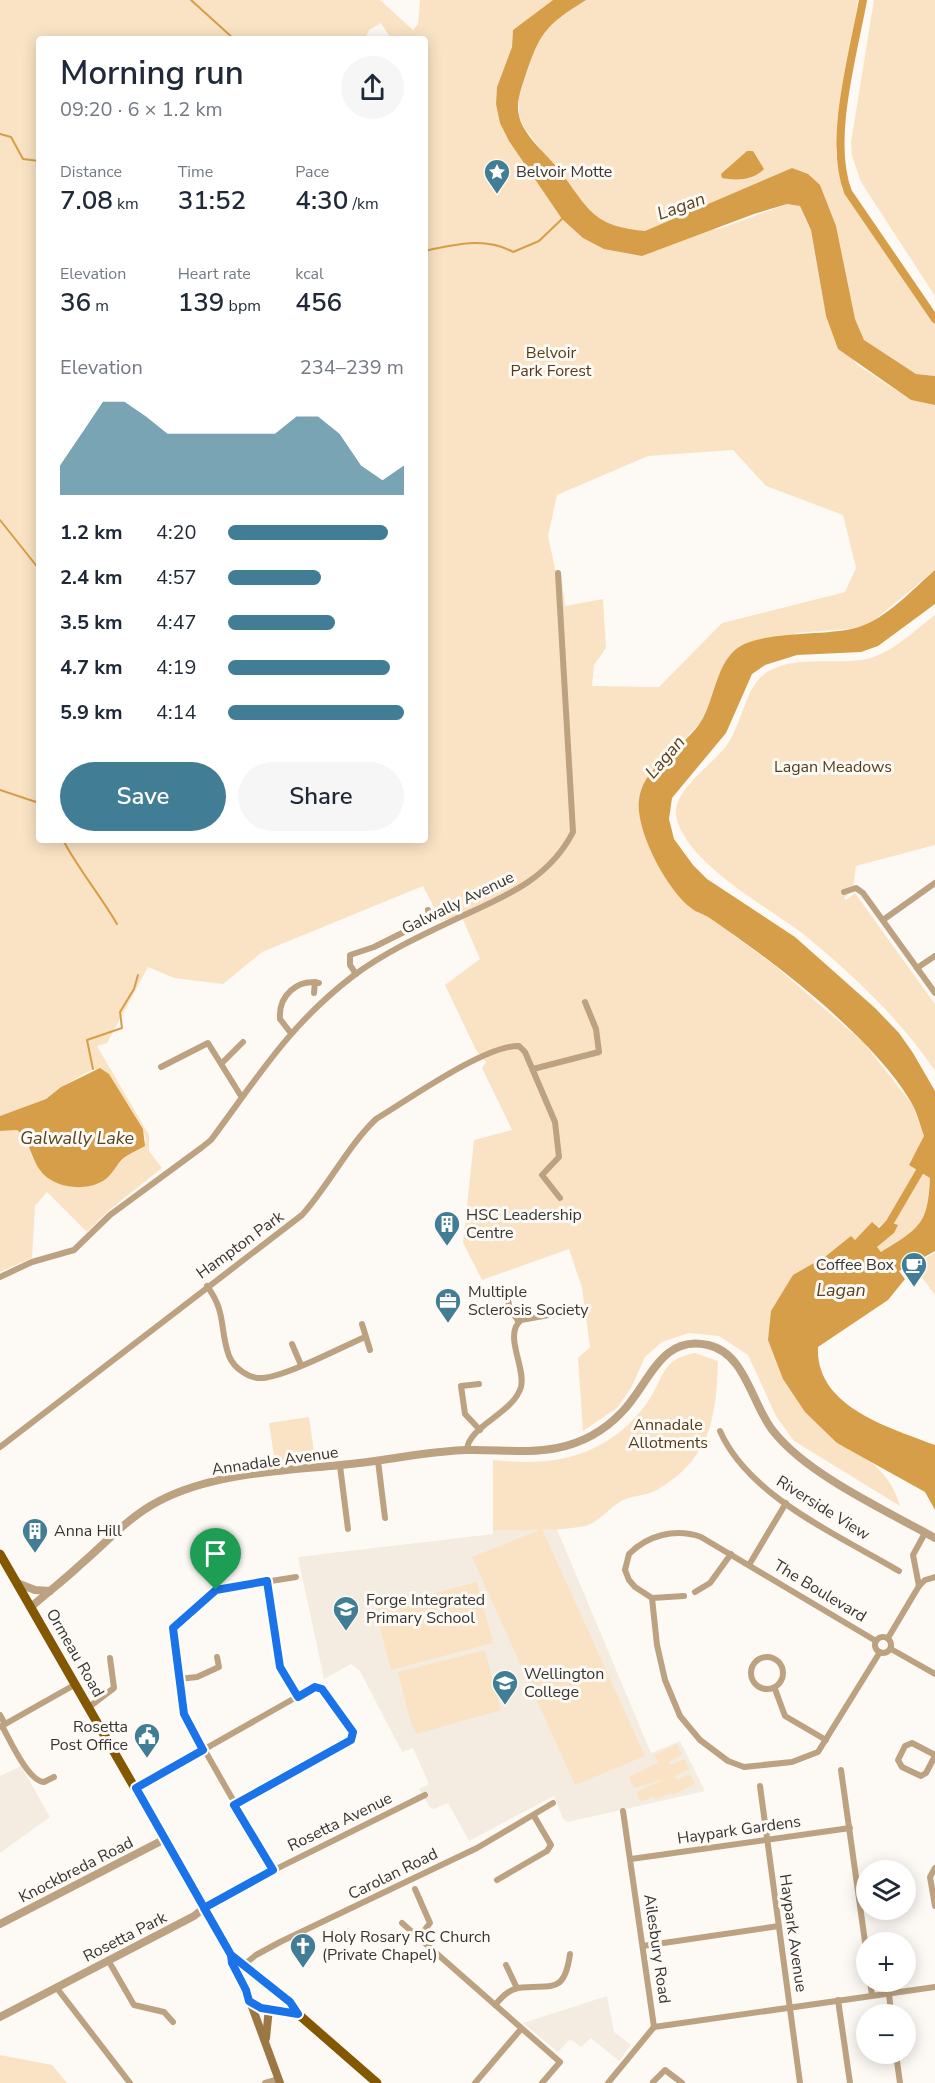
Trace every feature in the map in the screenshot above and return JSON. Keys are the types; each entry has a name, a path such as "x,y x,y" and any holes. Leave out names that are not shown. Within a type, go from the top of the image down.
{"main road":[{"name":"Ormeau Road","path":"0,1554 231,1955 290,2002 298,2014 377,2083"},
{"name":"Ormeau Road","path":"231,1955 232,1963 251,2004 298,2014"},
{"path":"244,1986 260,1980"},
{"path":"266,2041 268,2008 272,2003 274,1989"},
{"path":"251,2004 279,2081"}],"street":[{"name":"Galwally Avenue","path":"0,1277 80,1245 110,1215 211,1140 290,1032 356,974 413,940 523,888 550,866 573,832 558,573"},
{"path":"883,920 935,883"},
{"path":"844,892 859,890 935,993"},
{"path":"356,974 349,962 350,955 374,948 426,921 429,918 428,910"},
{"path":"917,968 935,956"},
{"path":"290,1032 280,1018 285,997 302,983 317,982 314,993"},
{"path":"560,1198 542,1175 557,1162 559,1150 555,1122 533,1069 599,1052 596,1029 585,1002"},
{"path":"222,1063 238,1050 243,1042"},
{"path":"161,1067 205,1043 211,1045 241,1096"},
{"path":"231,1044 238,1050"},
{"name":"Hampton Park","path":"0,1447 302,1215 364,1130 376,1119 482,1056 509,1046 519,1047 533,1069"},
{"path":"207,1286 222,1313 228,1354 241,1371 254,1378 262,1378 301,1365 365,1337"},
{"path":"506,1292 510,1309 519,1322"},
{"path":"519,1322 560,1313"},
{"path":"467,1450 470,1439 507,1408 521,1388 514,1333 519,1322"},
{"path":"362,1324 370,1350"},
{"path":"292,1344 301,1365"},
{"name":"Annadale Avenue","path":"31,1607 122,1526 152,1505 178,1492 236,1478 467,1450 543,1450 578,1442 596,1434 622,1413 661,1357 684,1345 709,1345 722,1349 736,1364 763,1417 787,1446 814,1467 935,1538"},
{"path":"479,1384 461,1386 465,1414 480,1430"},
{"name":"Riverside View","path":"720,1431 729,1450 744,1467 786,1503 899,1571"},
{"path":"378,1461 385,1518"},
{"path":"340,1466 348,1529"},
{"path":"749,1564 786,1503"},
{"path":"918,1586 913,1555 925,1533"},
{"name":"The Boulevard","path":"652,1598 631,1584 625,1570 629,1554 645,1542 665,1534 690,1534 701,1537 749,1564 876,1641"},
{"path":"695,1592 710,1583 731,1554"},
{"path":"273,1870 184,1714 173,1631 175,1625 216,1590 296,1577"},
{"path":"888,1638 918,1586 925,1580 935,1577"},
{"path":"267,1581 280,1667 298,1697"},
{"path":"17,1583 35,1590 50,1591"},
{"path":"684,1596 652,1598 658,1651 665,1680 680,1716 700,1740 728,1761 744,1767 792,1762 811,1757 822,1748 880,1652"},
{"path":"883,1636 888,1638 892,1644 891,1649 887,1652 880,1652 876,1648 876,1641 883,1636"},
{"path":"891,1649 935,1674"},
{"path":"762,1656 784,1668 784,1676 775,1689 768,1689 751,1678 751,1670 762,1656"},
{"path":"179,1679 197,1677 219,1667 217,1657"},
{"path":"89,1707 114,1688 110,1658"},
{"path":"103,1672 112,1671"},
{"path":"2,1726 76,1684"},
{"path":"136,1788 318,1686 344,1716 353,1732 353,1738 234,1805"},
{"path":"775,1689 785,1716 826,1740"},
{"path":"0,1715 2,1726 24,1764 38,1781 44,1782 54,1777"},
{"path":"912,1743 935,1756 926,1773 921,1776 902,1767 898,1760 905,1746 912,1743"},
{"path":"841,1770 864,1932"},
{"name":"Haypark Avenue","path":"760,1786 800,2083"},
{"name":"Rosetta Avenue","path":"204,1908 273,1870 425,1795"},
{"name":"Carolan Road","path":"244,1965 280,1942 477,1848 553,1803"},
{"name":"Ailesbury Road","path":"623,1812 654,2027 935,1987"},
{"path":"497,1880 547,1851 551,1845 534,1816"},
{"name":"Haypark Gardens","path":"631,1859 850,1828"},
{"name":"Knockbreda Road","path":"0,1924 165,1839"},
{"path":"935,1868 930,1877 935,1906"},
{"path":"415,1889 430,1923 419,1938"},
{"name":"Rosetta Park","path":"0,2017 194,1916 204,1908"},
{"path":"402,1923 560,2062 542,2083"},
{"path":"644,1946 779,1926"},
{"path":"495,2005 507,1993 518,1988 546,1988 559,1982 567,1972 570,1954"},
{"path":"108,1960 134,2005 164,2012 173,2022"},
{"path":"244,1965 240,1968 244,1977 244,1986"},
{"path":"506,1965 518,1988"},
{"path":"56,1987 130,2083"},
{"path":"889,1993 890,2004"},
{"path":"838,2000 850,2083"},
{"path":"608,2083 654,2027"},
{"path":"475,2083 521,2029"},
{"path":"897,2064 900,2083"},
{"path":"653,2082 665,2070 682,2083"},
{"path":"265,2083 279,2081"}],"shaded area":[{"name":"Wellington College","path":"556,1527 651,1753 680,1741 705,1791 568,1822 563,1819 554,1796 469,1841 448,1803 433,1809 429,1806 419,1789 429,1784 413,1748 402,1752 360,1671 351,1664 324,1679 298,1557 493,1534 493,1531"},
{"path":"21,1766 50,1817 0,1853 0,1776"},
{"path":"607,1996 614,2032 631,2045 619,2061 591,2038 581,2047 570,2039 558,2052 523,2023"}],"green space":[{"name":"Belvoir Park Forest","path":"0,0 380,0 413,30 418,24 420,0 553,0 513,30 512,47 497,87 496,105 583,238 719,229 787,204 800,206 811,230 826,316 856,364 911,400 935,405 935,570 873,621 858,628 796,633 716,689 700,723 668,755 668,880 691,908 709,917 775,966 863,1042 912,1104 924,1136 917,1169 930,1177 929,1193 924,1215 913,1230 881,1252 877,1247 894,1233 886,1222 878,1227 872,1222 855,1240 851,1237 826,1256 793,1275 837,1443 868,1460 884,1475 896,1494 900,1506 794,1441 776,1416 748,1355 719,1336 689,1333 662,1342 645,1357 631,1388 617,1408 583,1431 578,1358 590,1347 582,1288 569,1249 482,1280 463,1243 474,1140 512,1130 482,1068 486,1062 476,1050 445,985 480,959 461,915 441,921 423,886 262,952 223,984 174,978 148,967 107,1043 97,1046 149,1135 149,1151 162,1168 107,1212 87,1232 47,1192 35,1206 32,1258 0,1272 0,1131 17,1130 23,1135 34,1161 73,1187 105,1179 124,1158 138,1150 146,1140 143,1129 109,1074 93,1069 61,1087 46,1099 0,1116","holes":["733,450 766,486 843,515 856,568 845,592 722,623 659,687 592,686 594,665 606,648 603,599 565,606 561,573 556,573 548,536 557,495 648,456"]},
{"path":"586,0 858,0 836,153 842,189 935,322 935,376 916,374 864,341 792,168 645,231 624,229 604,223 587,207 525,129 519,116 519,95 536,43 557,18"},
{"path":"874,0 935,0 935,296 861,182 852,156 851,142"},
{"name":"Lagan Meadows","path":"935,615 935,845 856,866 853,889 844,898 846,900 855,893 935,1004 935,1071 892,1016 842,967 807,937 732,884 696,852 683,834 676,816 676,807 680,797 695,778 727,745 754,686 769,671 795,663 854,661 876,656 903,640"},
{"path":"935,1253 935,1295 913,1265"},
{"name":"Annadale Allotments","path":"695,1353 718,1361 715,1401 712,1419 700,1450 675,1478 653,1492 623,1500 595,1522 585,1526 551,1530 493,1531 493,1460 538,1462 578,1454 597,1447 615,1436 647,1403 669,1365 675,1360"},
{"path":"309,1417 315,1458 275,1463 269,1423"},
{"path":"542,1529 645,1756 575,1785 472,1557"},
{"path":"477,1582 493,1643 391,1670 375,1609"},
{"path":"485,1650 501,1710 417,1734 411,1724 398,1672"},
{"path":"677,1744 682,1755 669,1762 671,1765 684,1759 689,1769 675,1776 677,1780 690,1774 695,1784 672,1795 671,1793 656,1800 654,1796 641,1802 636,1792 665,1779 634,1788 629,1777 658,1763 654,1755"},
{"path":"0,2055 52,2065 67,2083 0,2083"}],"water":[{"name":"Lagan","path":"553,0 586,0 561,17 539,41 521,89 518,112 531,138 586,206 594,214 614,225 645,231 792,168 808,174 820,185 836,226 855,319 864,340 916,374 935,376 935,405 911,400 838,349 826,316 811,230 800,206 787,204 754,214 642,256 604,249 583,238 562,219 509,141 500,123 496,104 497,87 512,47 513,30"},
{"path":"747,151 753,151 764,169 744,179 722,178 721,174"},
{"path":"935,570 935,604 878,646 861,652 797,655 765,665 752,674 726,733 672,798 669,819 674,839 693,865 707,879 795,937 875,1008 899,1033 935,1091 935,1251 899,1271 905,1279 888,1300 818,1347 820,1368 829,1385 842,1400 878,1422 935,1445 935,1510 925,1492 837,1443 805,1412 783,1379 768,1340 771,1311 793,1275 826,1256 851,1236 855,1240 872,1222 879,1228 886,1221 898,1225 894,1233 877,1247 881,1252 905,1237 919,1223 927,1206 930,1178 909,1165 924,1136 915,1110 894,1077 872,1052 820,1002 763,956 709,917 693,910 672,888 647,843 639,813 639,800 642,788 655,767 700,723 723,666 735,650 746,643 760,639 846,630 869,623 890,610"},
{"name":"Galwally Lake","path":"100,1068 109,1074 143,1129 145,1146 125,1157 107,1178 99,1183 81,1187 62,1185 40,1170 24,1138 17,1130 0,1131 0,1116 46,1099 61,1087"}],"waterway":[{"path":"191,0 231,36"},
{"path":"863,0 844,98 840,148 842,171 848,192 935,319"},
{"path":"0,134 11,137 23,159 36,161"},
{"path":"428,250 458,244 480,243 491,244 513,252 539,241 563,218"},
{"path":"0,520 36,565"},
{"path":"0,790 36,802"},
{"path":"65,843 117,924"},
{"path":"93,1069 87,1040 122,1028 120,1012 134,989 138,975"},
{"path":"886,1229 924,1164"}],"place":[{"name":"Belvoir Motte","path":"497,195"},
{"name":"HSC Leadership Centre","path":"447,1247"},
{"name":"Coffee Box","path":"914,1288"},
{"name":"Multiple Sclerosis Society","path":"448,1324"},
{"name":"Anna Hill","path":"35,1554"},
{"name":"Forge Integrated Primary School","path":"346,1632"},
{"name":"Wellington College","path":"505,1706"},
{"name":"Rosetta Post Office","path":"147,1759"},
{"name":"Holy Rosary RC Church (Private Chapel)","path":"303,1969"}],"route":[{"path":"216,1590 173,1628 184,1714 203,1750 136,1788 198,1898 231,1955 290,2002 298,2014 261,2008 251,2004 232,1963 231,1955 204,1908 211,1902 273,1870 234,1805 351,1740 354,1736 344,1716 322,1689 318,1686 298,1697 280,1667 267,1581 216,1590"}]}
